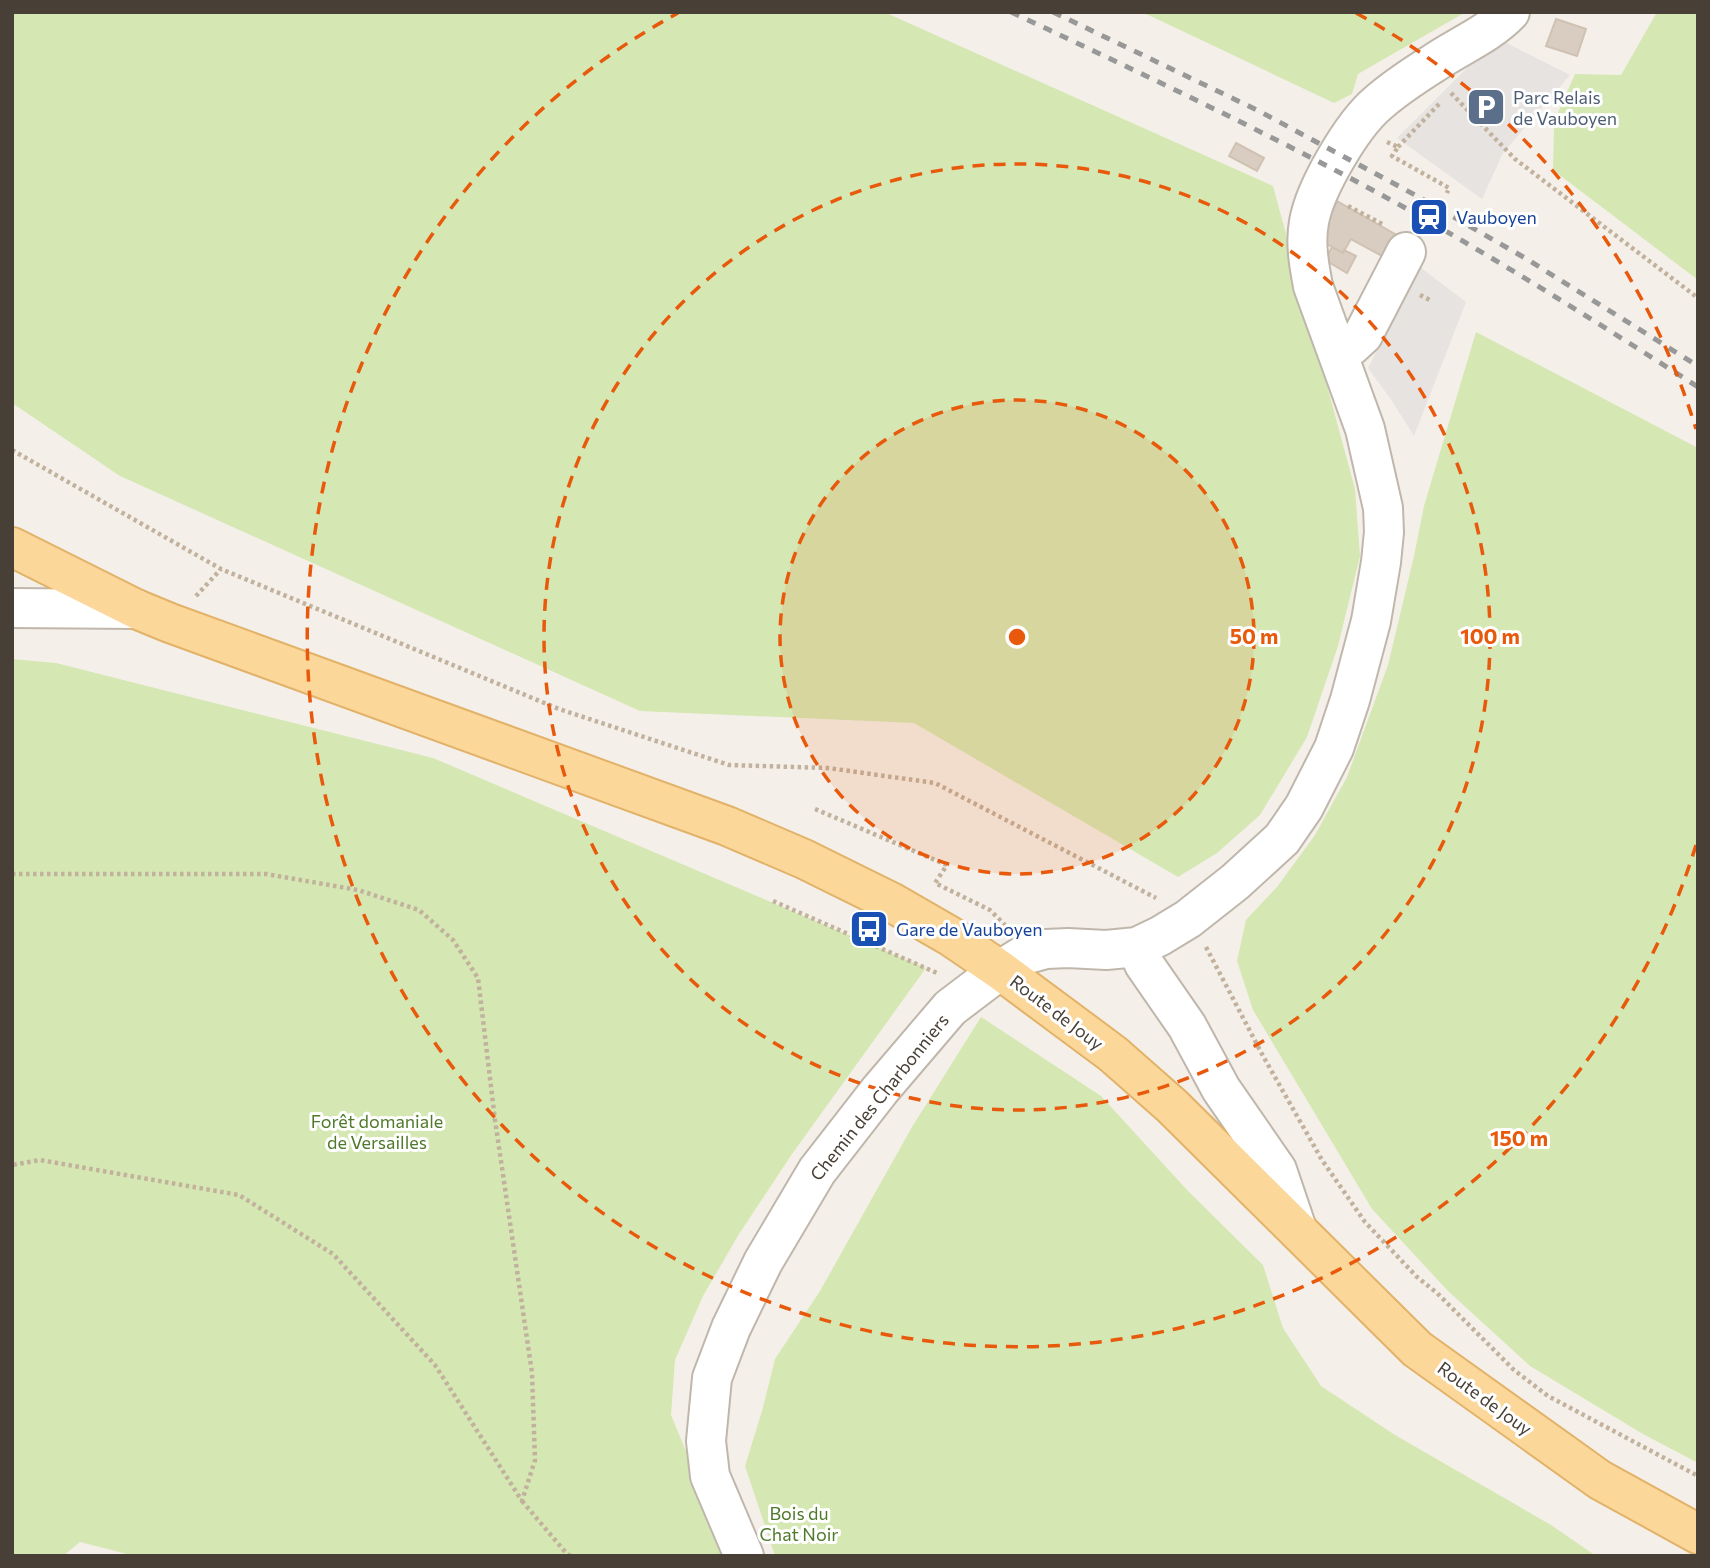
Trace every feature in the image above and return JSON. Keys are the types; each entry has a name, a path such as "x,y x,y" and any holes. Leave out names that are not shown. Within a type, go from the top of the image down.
{"main road":[{"name":"Route de Jouy","path":"12,547 170,623 727,826 804,859 891,902 950,936 986,980 1113,1054 1153,1089 1417,1349 1600,1480 1698,1534"}],"street":[{"name":"Chemin des Charbonniers","path":"744,1556 710,1476 706,1441 712,1378 731,1328 763,1262 817,1171 880,1090 950,1008 1024,955 1046,949 1106,950 1137,947 1188,919 1235,882 1282,839 1304,807 1334,748 1371,621 1381,562 1383,508 1365,429 1313,286 1308,264 1308,224 1313,205 1339,153 1367,114 1378,103 1436,82 1485,32 1510,12"},
{"path":"1338,352 1351,346 1363,335 1406,252"},
{"path":"12,608 136,608"},
{"name":"Route de Jouy","path":"1137,947 1144,964 1187,1026 1222,1089 1277,1170 1297,1229"}],"path":[{"path":"1447,193 1450,188 1392,156 1436,82 1515,159 1698,298"},
{"path":"12,450 221,569 559,709 729,765 828,768 935,783 1170,905 1198,930 1263,1056 1322,1160 1365,1222 1417,1277 1437,1293 1514,1370 1548,1396 1698,1476"},
{"path":"815,809 947,865 935,883 990,910 1003,925 1016,927"},
{"path":"12,874 266,874 358,890 419,910 453,940 478,978 495,1120 532,1373 535,1460 522,1501"},
{"path":"773,901 986,980"},
{"path":"12,1164 40,1160 239,1195 333,1254 435,1365 522,1501 571,1556"}],"green space":[{"path":"12,12 884,12 1273,186 1355,489 1360,556 1338,646 1307,737 1260,815 1217,853 1178,877 914,723 640,711 120,476 12,403"},
{"path":"1142,12 1464,13 1358,74 1352,94 1334,103"},
{"path":"1657,12 1698,12 1698,280 1553,170 1554,122 1575,74 1621,75"},
{"path":"1476,332 1698,448 1698,1463 1643,1434 1530,1366 1448,1291 1372,1209 1253,1010 1237,961 1246,920 1277,887 1315,835 1347,777 1388,665 1424,506"},
{"name":"Forêt domaniale de Versailles","path":"12,659 56,663 433,758 926,968 792,1154 739,1234 703,1296 675,1360 671,1415 729,1556 128,1556 80,1542 63,1556 12,1556"},
{"name":"Bois du Chat Noir","path":"981,1017 1101,1096 1188,1191 1263,1265 1283,1328 1321,1386 1395,1435 1551,1525 1596,1556 775,1556 745,1466 775,1359 820,1291 912,1127"}],"shaded area":[{"name":"Parc Relais de Vauboyen","path":"1497,38 1570,75 1503,153 1482,199 1397,138"},
{"path":"1420,267 1466,302 1414,436 1368,368"}],"building":[{"path":"1556,19 1586,29 1577,56 1546,46"},
{"path":"1236,143 1264,158 1257,171 1229,156"},
{"path":"1337,201 1395,234 1382,256 1351,239 1343,253 1316,238"},
{"path":"1332,247 1356,256 1347,273 1325,260"}],"railway":[{"path":"1011,12 1162,83 1360,183 1483,253 1698,387"},
{"path":"1053,12 1257,110 1417,196 1525,258 1698,366"}],"place":[{"name":"Parc Relais de Vauboyen","path":"1486,107"},
{"name":"Vauboyen","path":"1429,217"},
{"name":"Gare de Vauboyen","path":"869,929"}]}
